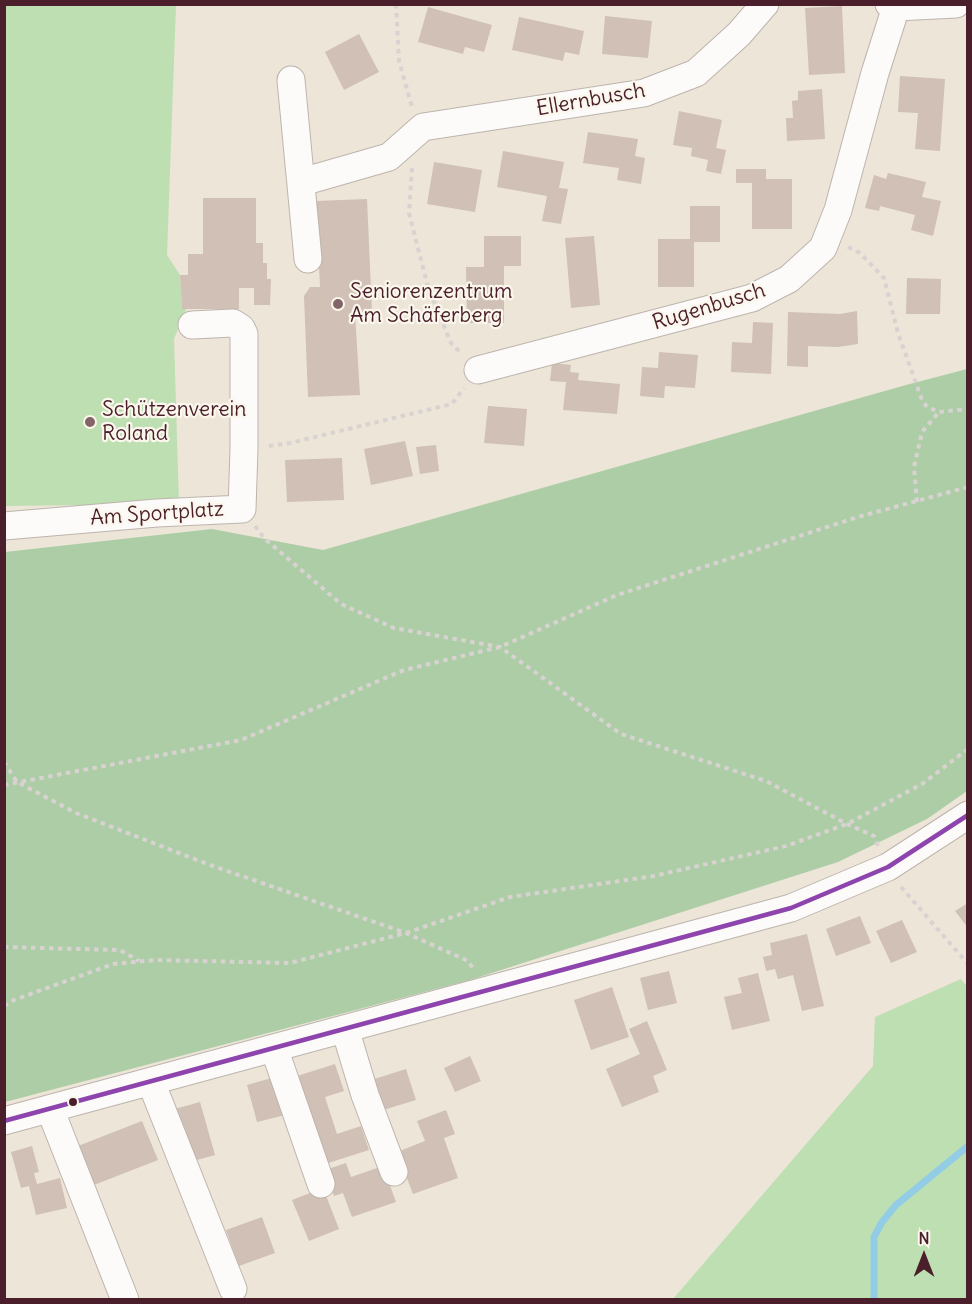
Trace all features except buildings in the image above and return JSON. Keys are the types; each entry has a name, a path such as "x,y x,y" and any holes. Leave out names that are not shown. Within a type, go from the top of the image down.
{"street":[{"name":"Ellernbusch","path":"423,127 644,93 696,73 739,34 765,4"},
{"path":"892,6 956,4"},
{"name":"Rugenbusch","path":"478,370 752,298 789,279 823,248 838,210 892,6"},
{"path":"291,80 308,259"},
{"path":"302,182 389,157 423,127"},
{"name":"Am Sportplatz","path":"4,526 157,513 242,509 244,334 241,328 233,323 192,325"},
{"path":"4,1121 791,908 888,867 968,814"},
{"path":"345,1029 365,1095 394,1172"},
{"path":"273,1048 321,1184"},
{"path":"151,1082 233,1289"},
{"path":"50,1108 125,1299"}],"path":[{"path":"396,4 399,61 410,104 423,127"},
{"path":"244,450 290,443 452,404 478,370 451,343 428,287 409,213 413,166"},
{"path":"827,237 860,253 884,278 898,333 922,400 927,407 939,412 968,408"},
{"path":"917,502 914,467 922,432 939,412"},
{"path":"4,785 241,740 404,670 500,647 617,595 858,517 968,487"},
{"path":"242,509 265,539 341,604 394,628 500,647 621,734 766,781 874,836 888,867 899,884 968,964"},
{"path":"4,1006 14,1000 113,964 156,960 290,963 406,933 510,897 654,876 786,846 847,824 922,783 968,748"},
{"path":"4,762 17,782 76,813 210,865 406,933 468,961 488,991"},
{"path":"4,947 120,950 141,962"}],"green space":[{"path":"4,5 176,5 167,255 180,275 182,309 186,309 174,339 179,504 5,506"},
{"path":"967,369 967,791 927,819 838,862 470,980 5,1102 5,552 212,529 323,550"},
{"path":"961,979 968,988 967,1299 673,1299 873,1066 875,1017"}],"waterway":[{"path":"874,1300 874,1237 882,1222 896,1205 968,1146"}],"transit line":[{"path":"4,1121 791,908 888,867 968,815"}],"place":[{"name":"Seniorenzentrum Am Schäferberg","path":"338,304"},
{"name":"Schützenverein Roland","path":"90,422"}]}
